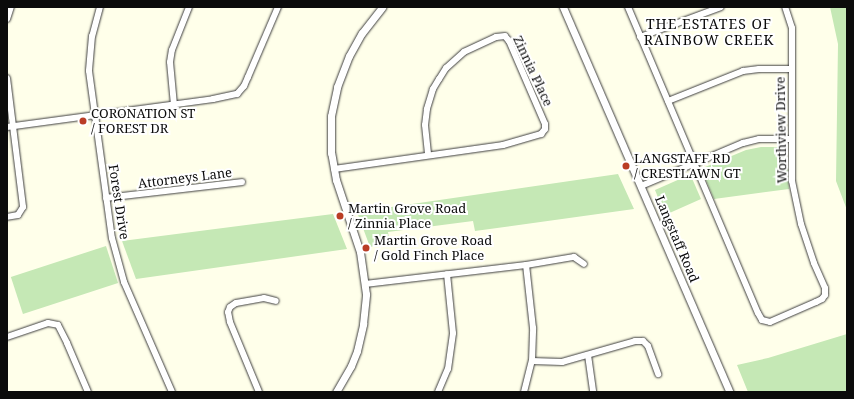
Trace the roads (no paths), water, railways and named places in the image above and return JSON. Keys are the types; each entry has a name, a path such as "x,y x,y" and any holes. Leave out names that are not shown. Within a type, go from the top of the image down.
{"street":[{"path":"7,19 12,7"},
{"name":"Forest Drive","path":"100,7 92,36 89,62 94,115 112,238 124,282 172,392"},
{"path":"174,105 170,62 172,50 189,7"},
{"path":"10,127 232,96 240,91 248,77 278,7"},
{"path":"336,392 351,366 361,335 365,305 365,284 360,252 339,193 334,169 331,130 337,87 342,71 356,42 382,7"},
{"name":"Langstaff Road","path":"563,7 730,392"},
{"path":"628,7 694,163"},
{"path":"640,37 721,7"},
{"name":"Worthview Drive","path":"694,163 760,317 766,322 770,322 822,299 825,288 808,244 796,204 791,174 792,28 785,7"},
{"name":"Zinnia Place","path":"334,169 503,145 532,138 544,132 545,124 543,119 509,41 505,36 496,37 464,52 446,68 439,78 433,89 427,109 425,125 428,155"},
{"path":"668,101 743,71 759,69 792,69"},
{"path":"7,78 10,127 23,207 18,215 7,217"},
{"path":"641,186 751,140 791,140"},
{"name":"Attorneys Lane","path":"106,198 242,182"},
{"path":"365,284 526,265 574,257 584,264"},
{"path":"524,392 532,361 533,328 526,265"},
{"path":"438,392 448,369 453,333 447,274"},
{"path":"258,392 230,322 228,312 230,307 236,303 264,298 276,301"},
{"path":"7,337 48,323 58,325 88,392"},
{"path":"532,361 562,362 635,341 643,341 648,346 658,374"},
{"path":"588,355 593,392"}],"place":[{"name":"CORONATION ST / FOREST DR","path":"83,121"},
{"name":"LANGSTAFF RD / CRESTLAWN GT","path":"626,166"},
{"name":"Martin Grove Road / Zinnia Place","path":"340,216"},
{"name":"Martin Grove Road / Gold Finch Place","path":"366,248"}],"district":[{"name":"THE ESTATES OF RAINBOW CREEK","path":"709,32"}]}
